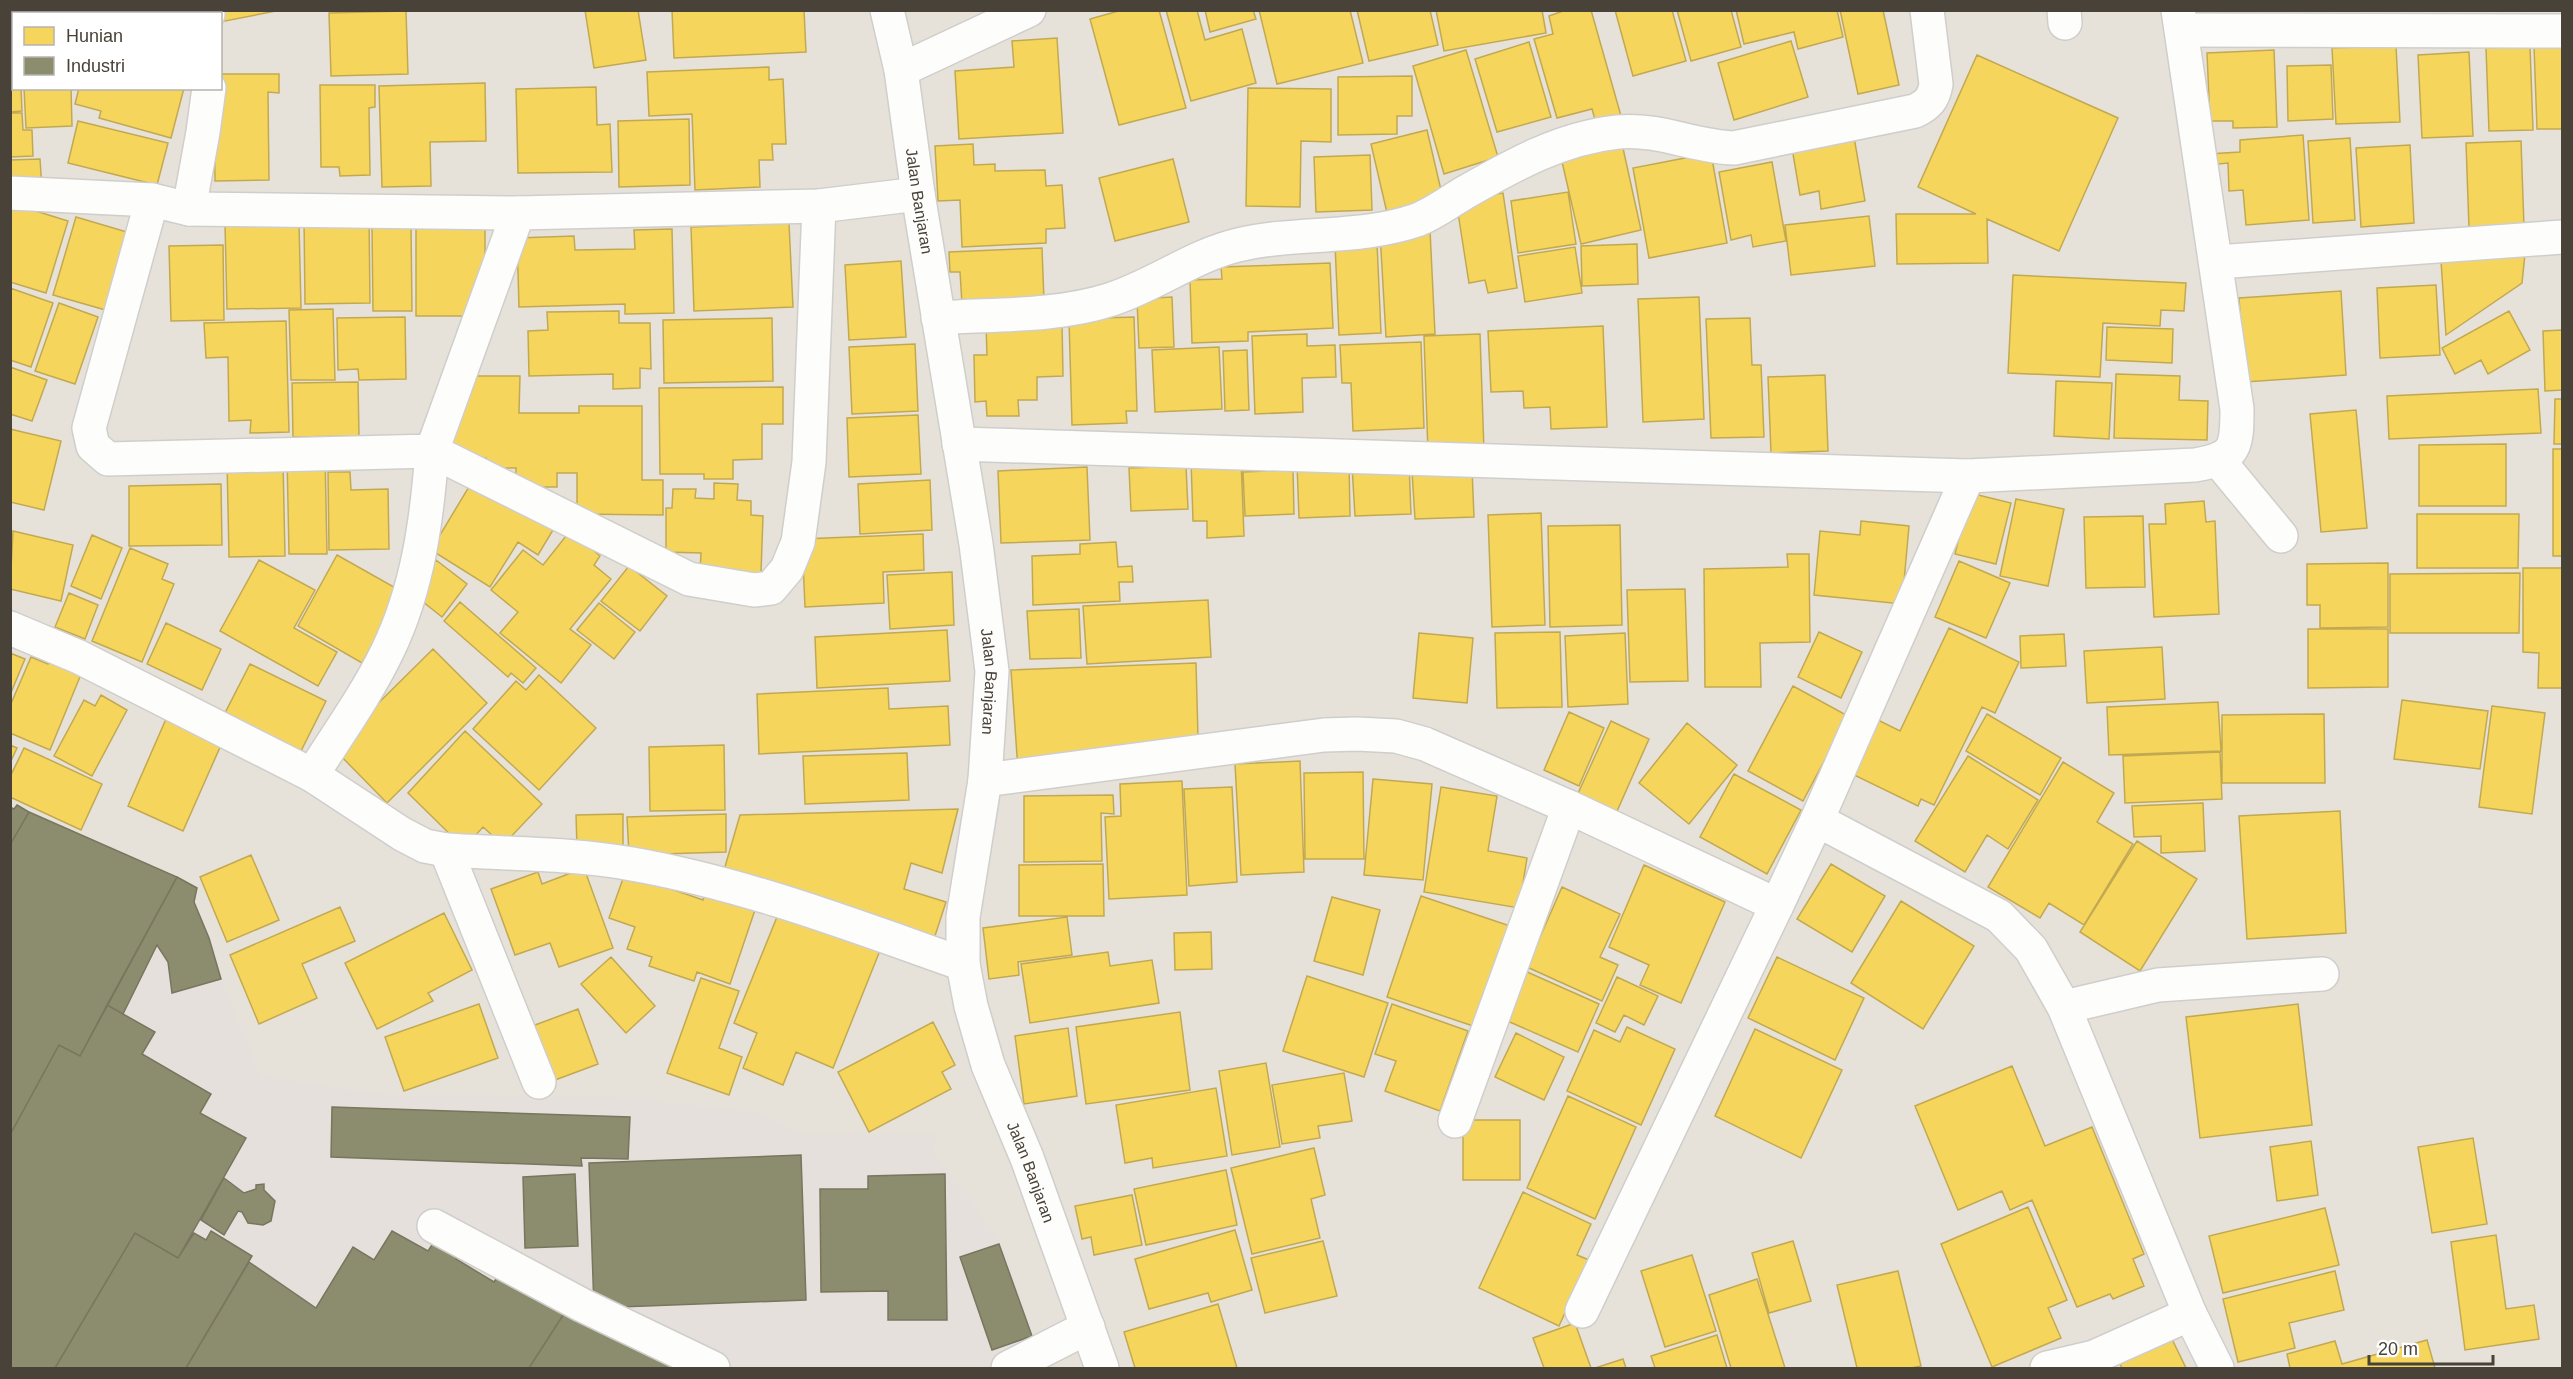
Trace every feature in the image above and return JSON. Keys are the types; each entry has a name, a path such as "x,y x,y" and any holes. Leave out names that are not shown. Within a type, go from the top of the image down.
{"street":[{"name":"Jalan Banjaran","path":"887,10 901,70 918,194 976,544 992,671 985,780 963,917 963,964 971,1006 988,1065 1026,1158 1102,1368"},
{"path":"901,70 1029,10"},
{"path":"938,318 1088,306 1135,290 1221,249 1258,242 1359,233 1419,219 1545,150 1578,139 1617,132 1648,131 1712,146 1734,148 1915,111 1924,107 1935,93 1936,84 1927,10"},
{"path":"959,444 1968,476 2195,465 2219,460 2228,454 2235,443 2237,420 2217,262 2180,20 2562,31"},
{"path":"189,209 209,90"},
{"path":"10,194 152,200 189,209 518,213 819,206 918,194"},
{"path":"152,200 91,419 90,438 100,454 108,459 432,451 689,579 754,590 771,588 788,569 798,542 809,462 819,206"},
{"path":"312,775 372,680 399,624 419,560 428,513 432,451 518,213"},
{"path":"2217,262 2562,237"},
{"path":"2219,460 2281,536"},
{"path":"1582,1311 1777,905 1968,476"},
{"path":"10,628 79,657 312,775 424,846 446,850 597,860 663,870 771,898 963,964"},
{"path":"985,780 1324,735 1396,736 1425,744 1569,807 1777,905"},
{"path":"1455,1121 1569,807"},
{"path":"1816,820 1999,916 2031,949 2064,1007 2190,1314 2217,1368"},
{"path":"446,850 539,1082"},
{"path":"2064,1007 2158,985 2322,974"},
{"path":"434,1226 582,1305 713,1368"},
{"path":"2047,1368 2094,1357 2190,1314"},
{"path":"1008,1368 1088,1327"}],"shaded area":[{"path":"11,11 2562,11 2562,1368 11,1368"},
{"path":"17,805 197,888 194,902 209,938 221,979 261,1076 393,1096 617,1097 755,1112 801,1134 936,1134 934,1154 1002,1243 1034,1335 1014,1368 11,1368 10,807 14,809"}],"building: Hunian":[{"path":"10,10 38,10 38,12 12,12 12,52 10,52"},
{"path":"69,10 173,10 172,12 68,12"},
{"path":"216,10 281,10 222,22 222,12"},
{"path":"585,10 638,10 646,60 594,68"},
{"path":"672,10 804,10 806,52 674,58"},
{"path":"1122,10 1159,10 1186,108 1119,125 1090,19"},
{"path":"1166,10 1197,10 1205,40 1242,29 1256,83 1191,101"},
{"path":"1205,10 1253,10 1256,19 1210,32"},
{"path":"1259,10 1350,10 1363,63 1277,84"},
{"path":"1357,10 1430,10 1438,45 1369,61"},
{"path":"1436,10 1542,10 1546,33 1444,51"},
{"path":"1566,10 1591,10 1623,123 1598,130 1592,109 1557,118 1534,39 1553,34 1549,16"},
{"path":"1615,10 1672,10 1686,61 1633,76"},
{"path":"1677,10 1731,10 1741,47 1691,61"},
{"path":"1736,10 1837,10 1843,37 1798,49 1794,32 1744,44"},
{"path":"1840,10 1883,10 1899,85 1858,94"},
{"path":"406,11 408,74 331,76 329,13"},
{"path":"1057,38 1063,133 959,139 955,71 1014,67 1012,41"},
{"path":"1791,41 1808,97 1734,120 1718,63"},
{"path":"1529,42 1551,117 1497,132 1475,59"},
{"path":"2562,45 2562,129 2537,129 2534,46"},
{"path":"2396,46 2400,122 2336,124 2332,48"},
{"path":"2530,46 2533,130 2489,131 2486,48"},
{"path":"1466,50 1498,157 1444,174 1413,66"},
{"path":"2274,50 2277,127 2233,128 2233,121 2210,121 2207,53"},
{"path":"2469,52 2473,136 2422,138 2418,55"},
{"path":"1977,55 2118,118 2059,251 1987,219 1988,263 1897,264 1896,214 1976,214 1918,187"},
{"path":"2331,65 2333,119 2288,121 2287,66"},
{"path":"769,67 769,80 783,79 786,144 772,144 773,160 759,160 760,187 695,190 692,114 649,116 647,72"},
{"path":"222,74 279,74 279,93 268,92 269,180 215,181 214,90 222,90"},
{"path":"1412,76 1412,116 1397,116 1397,134 1338,135 1338,77"},
{"path":"10,80 12,80 12,90 21,90 22,111 10,112"},
{"path":"485,83 486,141 430,142 431,186 382,187 379,86"},
{"path":"320,85 375,85 375,107 369,108 370,175 340,176 339,167 321,167"},
{"path":"596,87 597,125 610,124 612,172 518,173 516,89"},
{"path":"1248,88 1331,89 1331,142 1301,141 1300,207 1246,206"},
{"path":"24,90 71,90 72,126 26,128"},
{"path":"78,90 183,90 171,138 99,118 101,111 75,104"},
{"path":"10,113 22,113 23,130 32,130 33,156 10,157"},
{"path":"689,119 690,185 619,187 618,121"},
{"path":"78,121 168,143 157,185 68,163"},
{"path":"1427,130 1444,203 1388,217 1371,144"},
{"path":"2303,135 2309,220 2246,225 2243,190 2229,191 2228,163 2209,165 2208,154 2240,152 2240,140"},
{"path":"1854,137 1865,201 1821,209 1819,191 1800,195 1792,148"},
{"path":"2350,138 2355,220 2313,223 2308,141"},
{"path":"1621,139 1641,230 1581,244 1560,153"},
{"path":"2521,141 2524,227 2469,228 2466,143"},
{"path":"973,144 974,165 995,164 995,171 1045,170 1046,186 1062,185 1065,228 1046,229 1046,243 962,247 960,200 938,201 935,146"},
{"path":"2410,145 2414,223 2361,227 2356,148"},
{"path":"1711,153 1727,243 1649,258 1633,168"},
{"path":"1370,155 1372,210 1316,212 1314,157"},
{"path":"40,159 42,190 10,191 10,160"},
{"path":"1173,159 1189,222 1115,241 1099,178"},
{"path":"1772,162 1786,241 1753,247 1751,235 1731,240 1719,172"},
{"path":"1568,192 1576,244 1518,253 1511,201"},
{"path":"1503,193 1517,288 1488,293 1485,280 1469,283 1456,200"},
{"path":"10,203 68,221 46,293 10,282"},
{"path":"369,216 370,303 305,304 304,218"},
{"path":"1869,216 1875,266 1791,275 1785,225"},
{"path":"76,217 137,235 116,313 53,295"},
{"path":"299,223 301,308 227,309 225,224"},
{"path":"789,223 793,307 694,311 691,227"},
{"path":"416,224 485,224 485,280 472,316 416,316"},
{"path":"411,226 412,311 373,311 372,227"},
{"path":"672,229 674,313 625,314 625,304 519,307 517,238 574,236 575,250 635,249 634,230"},
{"path":"1430,230 1435,334 1386,337 1380,233"},
{"path":"1377,243 1381,333 1339,335 1335,244"},
{"path":"1637,244 1638,284 1582,286 1581,246"},
{"path":"223,245 224,320 171,321 169,246"},
{"path":"1575,247 1582,293 1525,302 1518,256"},
{"path":"1042,248 1044,301 962,304 960,272 950,272 949,252"},
{"path":"2525,254 2522,283 2446,335 2441,261"},
{"path":"901,261 906,337 849,340 845,265"},
{"path":"1330,263 1333,328 1248,332 1248,341 1192,343 1190,280 1222,279 1221,267"},
{"path":"2013,275 2186,283 2184,311 2161,310 2160,326 2103,323 2100,377 2008,373"},
{"path":"2436,285 2440,355 2380,358 2377,288"},
{"path":"10,288 53,303 31,367 10,360"},
{"path":"2341,291 2346,375 2245,382 2239,298"},
{"path":"1172,297 1174,347 1139,348 1137,299"},
{"path":"1699,297 1704,419 1643,422 1638,299"},
{"path":"59,303 98,317 75,384 35,371"},
{"path":"333,309 335,380 291,380 289,310"},
{"path":"619,311 619,323 650,323 651,369 640,368 640,388 613,389 613,374 529,376 528,331 548,330 547,312"},
{"path":"2509,311 2530,350 2488,374 2481,360 2455,374 2442,348"},
{"path":"405,317 406,379 359,380 358,369 338,370 337,318"},
{"path":"1134,317 1137,411 1126,411 1127,423 1072,425 1069,319"},
{"path":"772,318 773,381 664,383 663,320"},
{"path":"1750,318 1752,365 1761,365 1764,437 1711,438 1706,319"},
{"path":"286,321 289,432 250,433 251,420 229,421 228,357 206,358 204,323"},
{"path":"1062,323 1063,376 1037,377 1037,400 1018,400 1019,416 987,416 986,401 975,402 974,355 987,355 986,324"},
{"path":"1603,326 1607,427 1551,429 1550,407 1524,408 1523,391 1491,392 1488,331"},
{"path":"2107,327 2173,329 2172,363 2106,360"},
{"path":"2562,330 2562,390 2545,391 2543,331"},
{"path":"1307,334 1307,346 1335,345 1336,377 1302,378 1303,412 1255,414 1252,336"},
{"path":"1480,334 1484,451 1428,453 1424,336"},
{"path":"1421,342 1424,428 1353,431 1351,383 1342,383 1340,345"},
{"path":"915,344 918,411 852,414 849,347"},
{"path":"1219,347 1222,409 1155,412 1152,350"},
{"path":"1247,350 1249,410 1225,411 1223,351"},
{"path":"10,367 47,380 32,421 10,414"},
{"path":"2116,374 2180,376 2179,400 2208,401 2207,440 2114,438"},
{"path":"1825,375 1828,451 1771,453 1768,377"},
{"path":"467,376 520,376 519,413 579,413 579,406 642,406 642,480 663,480 663,515 577,514 577,473 557,473 557,487 516,487 516,468 486,468 486,458 452,458 452,403"},
{"path":"2056,381 2112,383 2109,439 2054,436"},
{"path":"358,382 359,436 293,437 292,383"},
{"path":"783,387 783,424 762,424 762,459 733,460 733,479 704,479 704,474 660,474 659,388"},
{"path":"2538,389 2541,433 2389,439 2387,396"},
{"path":"2555,399 2562,399 2562,444 2554,444"},
{"path":"2356,410 2367,528 2321,532 2310,414"},
{"path":"918,415 921,474 849,477 847,418"},
{"path":"10,429 61,441 44,510 10,502"},
{"path":"2506,444 2506,506 2419,506 2419,445"},
{"path":"2553,449 2562,449 2562,556 2553,556"},
{"path":"325,455 327,554 289,554 287,456"},
{"path":"1241,459 1244,536 1207,538 1207,521 1193,521 1191,460"},
{"path":"227,461 283,461 285,556 229,557"},
{"path":"1349,462 1350,516 1299,518 1297,464"},
{"path":"1409,463 1411,514 1355,516 1352,466"},
{"path":"1186,466 1188,509 1131,511 1129,468"},
{"path":"1087,467 1090,540 1001,543 998,471"},
{"path":"1472,469 1474,517 1415,519 1412,471"},
{"path":"1293,470 1294,514 1245,516 1243,472"},
{"path":"328,472 350,472 351,490 388,489 389,549 329,550"},
{"path":"473,480 553,530 538,555 518,542 490,587 431,550"},
{"path":"930,480 932,530 860,534 858,484"},
{"path":"714,483 738,484 737,500 751,501 751,515 763,516 761,573 700,572 701,553 666,552 666,508 672,508 673,489 696,489 695,498 714,499"},
{"path":"221,484 222,545 129,546 129,486"},
{"path":"1970,493 2011,503 1996,564 1955,554"},
{"path":"2016,499 2064,509 2048,586 2000,576"},
{"path":"2204,501 2206,522 2215,521 2219,614 2154,617 2149,524 2166,524 2165,504"},
{"path":"1541,513 1545,625 1492,627 1488,515"},
{"path":"2417,514 2519,514 2518,568 2417,568"},
{"path":"2143,516 2145,587 2086,588 2084,517"},
{"path":"1861,521 1909,526 1902,604 1814,595 1820,531 1860,535"},
{"path":"1620,525 1622,625 1550,627 1548,526"},
{"path":"13,531 73,545 61,601 10,589"},
{"path":"570,531 600,556 594,565 611,579 570,629 591,645 561,683 500,633 518,612 491,590 523,550 543,565"},
{"path":"923,534 924,570 883,572 884,603 805,607 802,539"},
{"path":"92,535 122,548 101,599 71,586"},
{"path":"1116,542 1118,567 1132,566 1133,582 1119,582 1120,601 1033,605 1032,556 1080,554 1080,544"},
{"path":"130,548 168,564 162,579 174,584 142,662 92,641"},
{"path":"1787,554 1809,554 1810,642 1760,643 1761,687 1705,687 1704,569 1788,567"},
{"path":"337,555 401,591 362,663 298,626"},
{"path":"259,560 315,590 294,628 337,652 318,686 220,631"},
{"path":"436,560 467,584 442,617 412,593"},
{"path":"1959,561 2010,583 1986,638 1935,617"},
{"path":"2388,563 2388,627 2320,628 2320,605 2307,605 2307,564"},
{"path":"629,566 667,596 640,631 601,601"},
{"path":"2523,568 2562,568 2562,688 2538,688 2539,653 2523,652"},
{"path":"952,572 954,625 890,629 887,575"},
{"path":"2520,573 2519,633 2390,633 2390,574"},
{"path":"1685,589 1688,681 1630,682 1627,590"},
{"path":"69,593 98,605 85,639 55,627"},
{"path":"1208,600 1211,657 1087,664 1083,606"},
{"path":"460,602 536,668 523,683 511,673 508,677 444,621"},
{"path":"599,603 635,632 614,659 577,630"},
{"path":"1079,609 1081,658 1030,659 1027,611"},
{"path":"166,623 221,649 202,690 147,664"},
{"path":"1949,628 2019,662 1995,713 1982,707 1934,805 1921,799 1918,806 1852,774 1878,720 1900,731"},
{"path":"2308,629 2388,629 2388,687 2308,688"},
{"path":"947,630 950,681 817,688 815,637"},
{"path":"1560,632 1562,707 1497,708 1495,633"},
{"path":"1819,632 1862,652 1841,698 1798,677"},
{"path":"1419,633 1473,638 1467,703 1413,698"},
{"path":"1625,633 1628,704 1568,707 1565,636"},
{"path":"2064,634 2066,666 2021,668 2020,636"},
{"path":"2162,647 2165,699 2087,703 2084,651"},
{"path":"433,649 487,703 387,803 333,748"},
{"path":"10,653 25,659 10,695"},
{"path":"53,654 84,667 50,750 10,733 10,706 31,657 48,664"},
{"path":"1196,663 1198,737 1178,738 1179,751 1018,770 1011,670"},
{"path":"250,664 326,701 300,753 224,715"},
{"path":"539,675 596,728 539,790 473,729 516,681 526,690"},
{"path":"1793,686 1848,716 1803,801 1748,771"},
{"path":"888,688 889,709 948,706 950,745 759,754 757,694"},
{"path":"101,695 127,710 92,776 54,756 84,700 95,706"},
{"path":"2402,700 2488,711 2480,769 2394,759"},
{"path":"2218,702 2221,751 2109,755 2107,707"},
{"path":"2492,706 2545,713 2532,814 2479,807"},
{"path":"1569,712 1604,728 1579,786 1544,770"},
{"path":"1987,714 2061,758 2040,795 1966,751"},
{"path":"2324,714 2325,783 2222,783 2222,715"},
{"path":"166,719 221,745 183,831 128,806"},
{"path":"1611,721 1649,739 1614,818 1575,800"},
{"path":"1687,723 1737,765 1689,824 1639,783"},
{"path":"465,731 542,804 503,845 483,827 464,848 408,793"},
{"path":"10,745 17,748 10,763"},
{"path":"724,745 725,810 650,811 649,747"},
{"path":"24,748 102,784 81,830 10,797 10,777"},
{"path":"2220,752 2222,799 2125,803 2123,756"},
{"path":"907,753 909,800 805,804 803,756"},
{"path":"1968,756 2038,800 2008,849 1987,835 1965,872 1915,841"},
{"path":"1300,761 1304,872 1241,875 1235,764"},
{"path":"2063,762 2114,793 2097,822 2133,844 2084,925 2049,903 2040,918 1988,887"},
{"path":"1363,772 1364,859 1305,859 1304,773"},
{"path":"1734,774 1801,810 1767,874 1700,837"},
{"path":"1373,779 1432,784 1423,880 1364,875"},
{"path":"1182,781 1187,895 1109,899 1105,817 1121,816 1120,784"},
{"path":"1232,787 1237,882 1189,886 1184,789"},
{"path":"1441,787 1497,796 1488,851 1527,858 1519,908 1424,892"},
{"path":"1113,795 1114,814 1101,813 1102,861 1024,862 1024,796"},
{"path":"2203,803 2205,851 2161,853 2161,836 2134,837 2132,806"},
{"path":"958,809 942,873 911,863 904,889 946,902 933,942 722,877 740,815"},
{"path":"2340,811 2346,933 2247,939 2239,816"},
{"path":"623,814 623,847 577,847 576,815"},
{"path":"726,814 726,852 629,855 627,817"},
{"path":"2137,841 2197,879 2140,971 2080,932"},
{"path":"251,855 279,920 227,942 200,877"},
{"path":"1103,864 1104,916 1019,916 1019,865"},
{"path":"1831,864 1885,896 1852,952 1797,919"},
{"path":"1644,865 1725,902 1681,1003 1640,985 1649,965 1609,947"},
{"path":"584,868 613,948 559,967 550,943 515,955 491,889 538,872 542,884"},
{"path":"625,873 703,900 707,887 757,904 730,984 697,972 694,981 649,966 652,957 627,949 635,927 609,918"},
{"path":"1562,887 1620,914 1600,957 1618,965 1602,1001 1527,967"},
{"path":"1421,896 1513,927 1479,1028 1387,997"},
{"path":"1332,897 1380,910 1363,975 1314,961"},
{"path":"1901,901 1974,946 1923,1029 1851,983"},
{"path":"340,907 355,941 302,964 317,998 259,1024 230,955"},
{"path":"781,907 881,948 833,1068 796,1052 783,1085 743,1068 757,1033 734,1023"},
{"path":"444,913 472,970 428,993 433,1001 377,1029 345,963"},
{"path":"1067,917 1072,955 1018,962 1019,975 989,979 983,928"},
{"path":"1211,932 1212,969 1175,970 1174,933"},
{"path":"1108,952 1110,966 1152,960 1159,1003 1030,1023 1021,964"},
{"path":"611,957 655,1006 626,1033 581,984"},
{"path":"1777,957 1864,998 1835,1060 1748,1018"},
{"path":"1525,971 1599,1004 1578,1052 1503,1019"},
{"path":"1307,976 1388,1003 1364,1077 1283,1051"},
{"path":"1617,977 1658,996 1644,1025 1624,1015 1615,1032 1596,1023"},
{"path":"701,978 739,991 719,1048 742,1057 729,1095 667,1073"},
{"path":"479,1004 498,1058 404,1091 385,1037"},
{"path":"1392,1004 1468,1031 1440,1111 1385,1091 1396,1061 1375,1054"},
{"path":"2298,1004 2312,1125 2200,1138 2186,1017"},
{"path":"578,1009 598,1064 547,1083 527,1028"},
{"path":"1180,1012 1190,1090 1086,1104 1076,1027"},
{"path":"933,1022 955,1065 942,1072 951,1089 869,1132 838,1072"},
{"path":"1627,1027 1675,1049 1641,1125 1567,1091 1594,1030 1620,1042"},
{"path":"1068,1028 1077,1096 1024,1104 1015,1036"},
{"path":"1755,1029 1842,1070 1801,1158 1715,1116"},
{"path":"1516,1033 1564,1057 1544,1100 1495,1077"},
{"path":"1266,1063 1280,1147 1232,1155 1219,1071"},
{"path":"2012,1066 2045,1146 2092,1127 2144,1254 2133,1259 2144,1286 2113,1299 2110,1294 2077,1307 2032,1200 2010,1210 2002,1191 1958,1210 1915,1106"},
{"path":"1344,1073 1352,1121 1318,1126 1320,1138 1282,1144 1272,1085"},
{"path":"1216,1088 1227,1156 1153,1168 1152,1158 1125,1163 1116,1105"},
{"path":"1568,1096 1636,1127 1595,1219 1527,1188"},
{"path":"1463,1120 1520,1120 1520,1180 1463,1180"},
{"path":"2473,1138 2487,1224 2432,1233 2418,1147"},
{"path":"2311,1141 2318,1195 2277,1201 2270,1147"},
{"path":"1314,1148 1325,1195 1311,1199 1320,1238 1252,1254 1231,1168"},
{"path":"1226,1170 1237,1225 1146,1245 1134,1189"},
{"path":"1523,1192 1591,1224 1577,1255 1589,1260 1559,1326 1479,1288"},
{"path":"1132,1195 1142,1245 1094,1255 1091,1237 1082,1239 1075,1206"},
{"path":"2028,1207 2067,1300 2048,1308 2061,1338 1992,1367 1941,1244"},
{"path":"2325,1208 2339,1265 2223,1293 2209,1236"},
{"path":"1235,1230 1252,1290 1211,1302 1208,1293 1149,1309 1135,1259"},
{"path":"2496,1235 2506,1309 2534,1305 2539,1339 2465,1350 2451,1242"},
{"path":"1323,1241 1337,1296 1265,1313 1251,1258"},
{"path":"1793,1241 1811,1301 1769,1313 1752,1253"},
{"path":"1692,1255 1716,1331 1665,1347 1641,1271"},
{"path":"1898,1271 1921,1366 1857,1368 1837,1285"},
{"path":"2335,1271 2344,1310 2289,1323 2295,1348 2238,1362 2223,1299"},
{"path":"1757,1279 1785,1368 1731,1368 1709,1295"},
{"path":"1218,1304 1237,1368 1135,1368 1124,1332"},
{"path":"1575,1323 1591,1368 1544,1368 1533,1338"},
{"path":"2169,1333 2186,1368 2122,1368 2117,1358"},
{"path":"1717,1335 1727,1368 1655,1368 1651,1356"},
{"path":"2427,1340 2435,1368 2290,1368 2287,1354 2335,1341 2342,1364"},
{"path":"1623,1359 1626,1368 1595,1368"}],"building: Industri":[{"path":"17,805 29,812 10,845 10,807 14,809"},
{"path":"29,812 177,877 80,1056 59,1045 10,1135 10,845"},
{"path":"177,877 197,888 194,902 209,938 221,979 172,993 168,962 157,945 123,1014 107,1005"},
{"path":"107,1005 155,1032 142,1054 211,1094 200,1113 246,1138 178,1258 135,1233 55,1368 10,1368 10,1135 59,1045 80,1056"},
{"path":"332,1107 630,1117 628,1159 581,1158 582,1166 331,1157"},
{"path":"801,1155 806,1300 594,1308 589,1163"},
{"path":"575,1174 578,1246 525,1248 523,1177"},
{"path":"945,1174 947,1320 888,1320 888,1291 821,1292 820,1189 868,1189 868,1176"},
{"path":"224,1178 244,1193 256,1189 256,1185 264,1184 264,1190 275,1201 271,1221 263,1225 248,1223 242,1212 238,1211 224,1235 201,1220"},
{"path":"211,1231 252,1256 186,1368 55,1368 135,1233 178,1258 194,1233 206,1240"},
{"path":"392,1231 428,1251 434,1242 459,1253 456,1259 494,1282 500,1273 567,1309 529,1368 186,1368 249,1262 316,1308 353,1247 374,1260"},
{"path":"999,1244 1032,1336 992,1350 960,1257"},
{"path":"567,1309 673,1362 672,1368 529,1368"}]}
